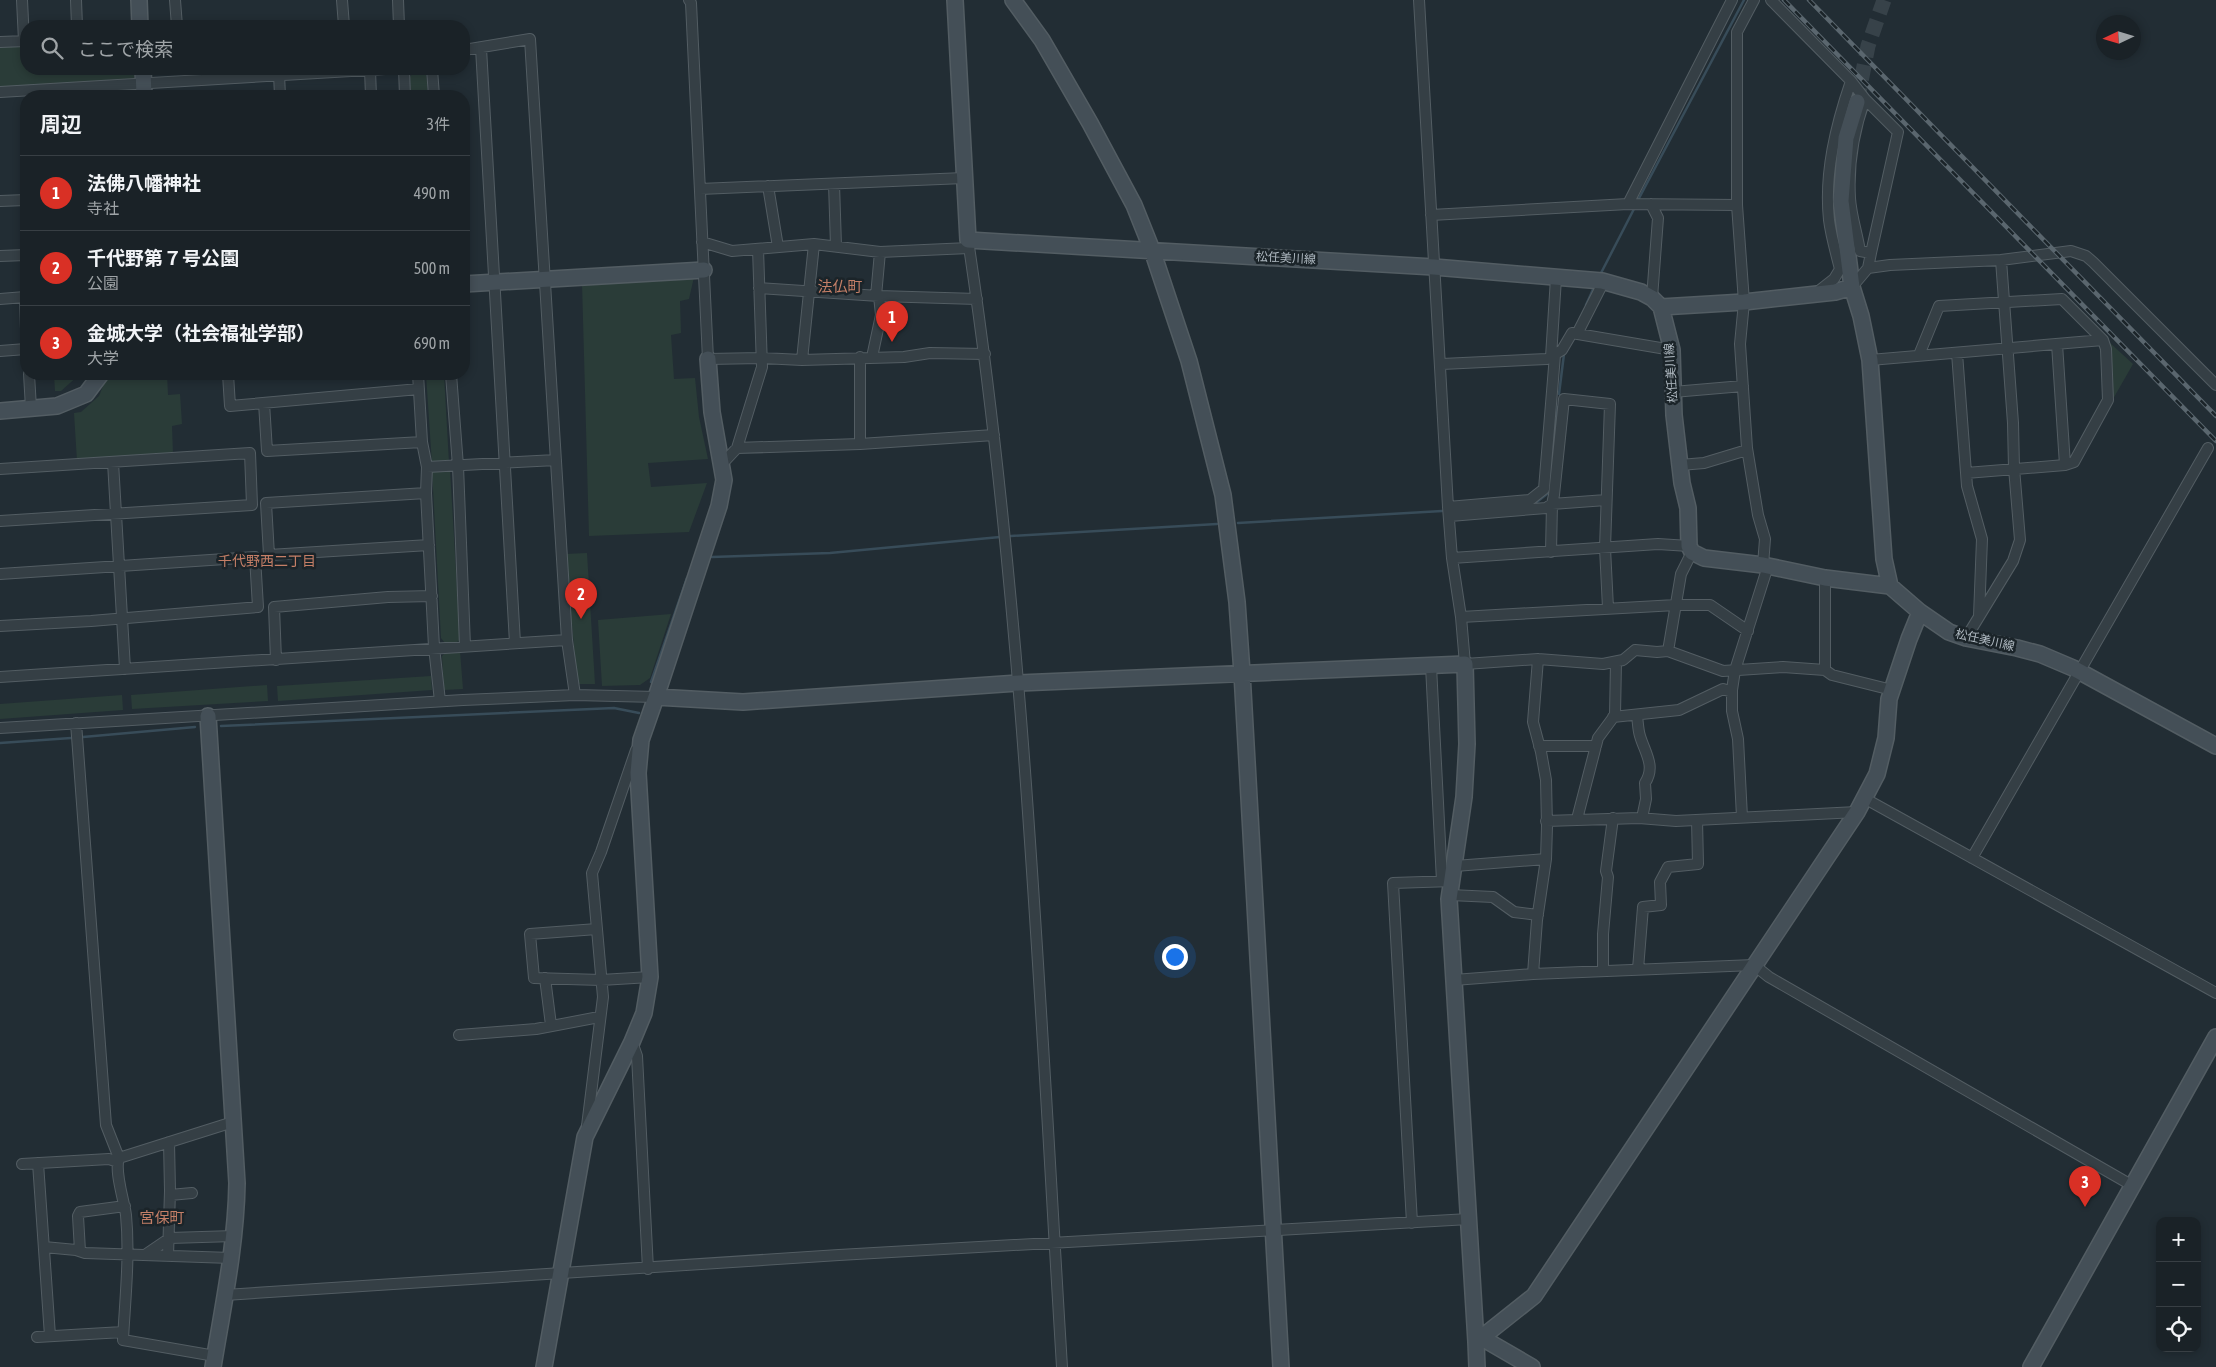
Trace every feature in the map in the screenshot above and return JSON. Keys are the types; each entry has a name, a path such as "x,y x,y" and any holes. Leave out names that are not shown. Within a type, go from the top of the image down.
{"street":[{"path":"22,0 23,20"},
{"path":"76,0 78,20"},
{"path":"139,0 140,20"},
{"path":"177,20 175,0 182,0"},
{"path":"342,0 344,20"},
{"path":"398,0 400,20"},
{"path":"544,1367 585,1137 603,997 592,873 656,697 719,506 724,480 712,412 708,359 691,3 689,0"},
{"path":"955,0 969,244 985,354 1019,683 1062,1367"},
{"path":"1013,0 1042,40 1090,123 1134,205 1152,250 1189,361 1223,496 1237,602 1242,673 1281,1367"},
{"path":"1420,0 1452,558 1462,617 1465,664 1467,744 1464,797 1450,881"},
{"path":"1628,204 1732,0"},
{"path":"1742,817 1738,739 1732,711 1732,692 1735,670 1748,632 1766,565 1765,539 1758,515 1747,450 1740,344 1744,302 1737,205 1737,32 1754,0"},
{"path":"1651,204 1658,218 1656,303 1744,302 1821,294 1852,287 1868,268 1898,132 1861,100 1851,81 1770,0"},
{"path":"470,49 530,39 567,640 575,695"},
{"path":"0,42 20,41"},
{"path":"481,48 515,643"},
{"path":"143,75 144,90 271,75"},
{"path":"279,75 280,90"},
{"path":"370,75 371,90"},
{"path":"404,75 405,90"},
{"path":"432,75 434,90"},
{"path":"1821,294 1820,290 1834,279 1840,269 1829,221 1829,169 1839,121 1851,81"},
{"path":"0,92 20,93"},
{"path":"1861,100 1850,170 1850,199 1860,251 1871,253"},
{"path":"1452,558 1658,544 1690,549 1704,558 1766,565 1825,578 1890,586 1884,559 1870,360 1861,316 1852,287 1841,202 1846,138 1861,100"},
{"path":"700,189 964,178"},
{"path":"834,184 836,246"},
{"path":"768,186 778,247"},
{"path":"0,201 20,200"},
{"path":"1431,215 1628,204 1737,205"},
{"path":"702,242 732,250 814,244 880,252 969,244"},
{"path":"802,360 814,244"},
{"name":"松任美川線","path":"969,244 1152,250 1434,267 1599,280 1641,292 1656,303 1672,350 1673,392 1680,465 1688,508 1690,549"},
{"path":"722,464 736,448 762,367 758,249"},
{"path":"1868,268 1890,265 2001,260 2071,251 2086,256 2216,386"},
{"path":"872,357 881,315 878,296 880,252"},
{"path":"0,256 20,255"},
{"path":"1966,638 2013,561 2020,540 2001,260"},
{"path":"470,284 704,270"},
{"path":"1449,511 1530,500 1544,489 1553,398 1556,278"},
{"path":"1577,334 1599,280"},
{"path":"758,288 878,296 977,299"},
{"path":"0,299 20,297"},
{"path":"1919,355 1939,306 2062,299 2103,340 2106,349 2108,400 2074,462 2065,465 1966,473"},
{"path":"1442,364 1548,359 1562,350 1572,333 1672,350"},
{"path":"1870,360 2103,340"},
{"path":"2057,344 2065,465"},
{"path":"0,351 20,349"},
{"path":"708,359 761,358 802,360 904,357 930,353 985,354"},
{"path":"1957,353 1966,473 1982,538 1979,617"},
{"path":"860,358 860,444"},
{"path":"29,380 31,408"},
{"path":"0,411 57,406 86,394 96,380"},
{"path":"228,380 230,406 419,389"},
{"path":"418,380 422,442 427,467 426,493 434,647 440,701"},
{"path":"452,380 458,466 465,646"},
{"path":"1673,392 1743,386"},
{"path":"1553,398 1610,404 1605,548 1608,608"},
{"path":"1551,552 1552,504 1564,399"},
{"path":"264,403 267,451 422,442"},
{"path":"736,448 860,444 994,436"},
{"path":"1972,858 2081,672 2208,448"},
{"path":"1680,465 1704,463 1747,450"},
{"path":"0,469 250,453 252,505 0,521"},
{"path":"427,467 556,460"},
{"path":"114,462 125,670"},
{"path":"426,493 266,503 270,555 429,546"},
{"path":"1449,511 1539,510 1552,504 1606,500"},
{"path":"1668,651 1681,574 1690,549"},
{"path":"0,574 255,556 258,608 0,626"},
{"path":"1825,578 1825,670"},
{"name":"松任美川線","path":"1890,586 1920,612 1949,632 1966,638 2040,654 2081,672 2216,746"},
{"path":"276,660 274,607 388,597 432,596"},
{"path":"1462,617 1676,604 1710,605 1748,632"},
{"path":"1479,1340 1534,1296 1857,812 1877,774 1886,738 1892,690 1920,612"},
{"path":"0,677 276,660 434,647 567,640"},
{"path":"0,728 440,701 575,695 743,702 1019,683 1431,666 1538,659 1603,664 1623,660 1635,650 1668,651 1723,670 1783,666 1825,670 1832,674 1892,690"},
{"path":"1533,974 1538,915 1546,859 1546,780 1533,722 1538,659"},
{"path":"1577,819 1598,738 1616,715 1616,662"},
{"path":"1431,666 1450,881 1454,980 1469,1219 1479,1340 1477,1367"},
{"path":"1613,717 1637,716 1679,710 1722,689 1732,692"},
{"path":"76,723 101,1079 106,1125 118,1160 116,1165 125,1206 127,1254 123,1340 214,1362 234,1236 237,1183 208,716"},
{"path":"1637,716 1640,736 1649,759 1650,775 1644,783 1646,799 1642,818"},
{"path":"585,1137 632,1042 644,1013 650,977 638,773 641,740"},
{"path":"1539,746 1596,746"},
{"path":"1864,798 2216,993"},
{"path":"1546,821 1612,818 1676,821 1857,812"},
{"path":"1604,971 1602,934 1606,911 1608,852 1612,818"},
{"path":"1638,969 1643,907 1661,905 1660,882 1668,868 1698,864 1697,820"},
{"path":"1412,1223 1393,884 1450,881 1546,859"},
{"path":"1450,881 1493,897 1514,912 1538,915"},
{"path":"597,929 530,934 534,978 601,980 650,977"},
{"path":"1454,980 1533,974 1754,965 1769,977 2133,1186"},
{"path":"545,978 551,1025"},
{"path":"459,1036 509,1032 599,1017"},
{"path":"2032,1367 2216,1037"},
{"path":"632,1042 637,1056 648,1269"},
{"path":"22,1164 118,1160 233,1122"},
{"path":"168,1256 170,1238 169,1142"},
{"path":"38,1163 50,1336"},
{"path":"170,1195 192,1193"},
{"path":"80,1251 78,1216 80,1212 125,1206"},
{"path":"225,1295 560,1272 648,1269 1469,1219"},
{"path":"145,1255 170,1238 234,1236"},
{"path":"44,1248 145,1255 231,1258"},
{"path":"37,1337 123,1332"},
{"path":"1479,1340 1532,1367"}],"green space":[{"path":"20,46 20,75 137,75 137,80 0,87 0,47"},
{"path":"411,75 426,75 428,90 411,90"},
{"path":"694,277 689,299 680,301 681,333 671,335 674,379 695,378 699,417 708,459 648,463 651,487 707,483 689,532 589,536 582,283"},
{"path":"2109,342 2133,364 2113,399"},
{"path":"54,380 73,380 61,391 55,391"},
{"path":"106,380 167,380 168,395 180,394 182,424 172,426 173,454 77,461 74,413 81,412 99,396"},
{"path":"426,380 444,380 449,463 432,464"},
{"path":"450,469 460,640 445,643 441,638 432,470"},
{"path":"587,553 595,684 577,684 572,624 568,615 565,554"},
{"path":"671,614 650,678 640,685 602,686 598,620"},
{"path":"460,651 463,689 444,690 442,656 445,653"},
{"path":"431,676 432,690 278,701 277,686"},
{"path":"267,685 268,701 132,709 131,695"},
{"path":"122,695 123,710 0,719 0,704"}],"waterway":[{"path":"1637,202 1744,0"},
{"path":"1600,275 1635,207"},
{"path":"1586,305 1595,285"},
{"path":"1559,394 1564,354"},
{"path":"1556,423 1558,407"},
{"path":"1533,505 1547,494 1550,486"},
{"path":"1238,523 1442,511"},
{"path":"1011,536 1217,524"},
{"path":"712,557 830,553 1000,537"},
{"path":"651,682 687,578"},
{"path":"221,726 614,708 639,713"},
{"path":"83,737 195,727"},
{"path":"0,743 71,738"}],"tunnel":[{"path":"1857,102 1868,46 1884,0"}],"railway":[{"path":"1784,0 2216,441"},
{"path":"1809,0 2216,416"}],"place":[{"name":"法佛八幡神社","path":"892,342"},
{"name":"千代野第７号公園","path":"581,619"},
{"name":"金城大学（社会福祉学部）","path":"2085,1207"}],"district":[{"name":"法仏町","path":"840,286"},
{"name":"千代野西二丁目","path":"267,561"},
{"name":"宮保町","path":"162,1217"}]}
